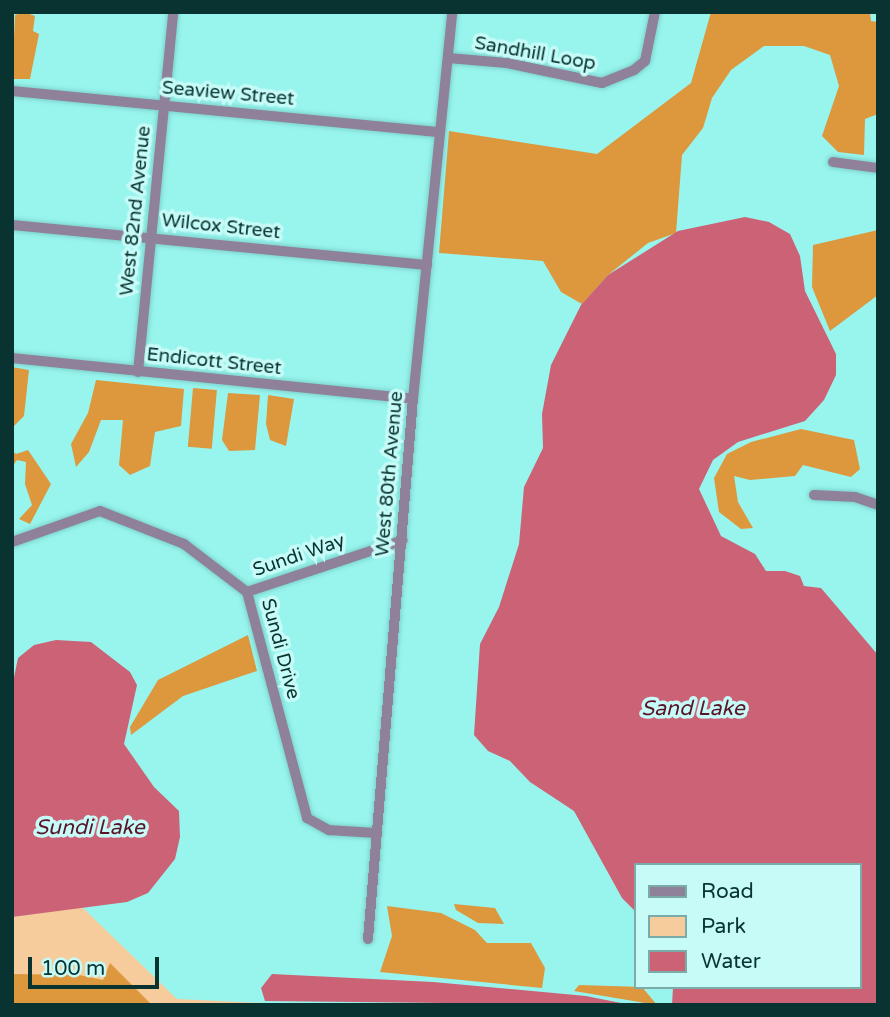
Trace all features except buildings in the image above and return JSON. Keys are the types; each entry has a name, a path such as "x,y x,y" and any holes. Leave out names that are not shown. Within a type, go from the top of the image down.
{"street":[{"name":"West 82nd Avenue","path":"138,372 173,12"},
{"name":"West 80th Avenue","path":"368,939 413,399 452,12"},
{"name":"Sandhill Loop","path":"448,58 507,63 602,83 634,70 645,61 655,12"},
{"name":"Seaview Street","path":"12,91 440,132"},
{"path":"833,162 878,168"},
{"name":"Wilcox Street","path":"12,225 427,265"},
{"name":"Endicott Street","path":"12,358 413,399"},
{"path":"814,495 855,497 878,505"},
{"name":"Sundi Drive","path":"12,542 84,514 119,515 184,544 247,592 307,818 329,830 375,833"},
{"name":"Sundi Way","path":"247,592 403,540"}],"green space":[{"path":"82,907 177,999 305,1005 12,1005 12,917"}],"shaded area":[{"path":"24,12 35,16 33,31 39,34 30,79 12,79 15,15"},
{"path":"711,12 870,12 871,21 878,22 878,114 865,119 864,155 838,152 822,136 839,86 830,55 804,46 764,46 731,70 712,98 703,128 682,155 676,233 648,243 608,275 582,304 561,292 543,261 439,253 449,131 597,154 691,83"},
{"path":"878,230 878,295 830,331 812,287 813,245"},
{"path":"12,367 29,370 24,416 12,428"},
{"path":"96,380 184,389 181,426 155,432 150,466 130,475 119,465 123,420 101,420 89,452 76,467 71,444 88,413"},
{"path":"193,388 217,390 212,449 188,447"},
{"path":"228,393 260,395 255,450 229,451 222,440"},
{"path":"268,395 294,399 286,446 270,440 266,424"},
{"path":"801,429 854,440 860,469 851,477 803,465 795,476 750,480 734,476 738,502 753,528 741,529 719,512 714,478 727,454 751,442"},
{"path":"28,450 51,484 30,524 19,519 32,505 25,484 26,462 17,460 12,467 12,451 16,454"},
{"path":"248,635 257,671 183,696 131,735 130,727 158,680"},
{"path":"454,904 495,908 504,924 478,923 456,910"},
{"path":"387,906 441,913 475,930 487,943 531,943 545,968 542,988 380,972 392,936"},
{"path":"110,963 151,1004 12,1005 12,974 79,975 103,980"},
{"path":"579,985 634,987 634,989 644,989 657,1005 574,991"}],"water":[{"name":"Sand Lake","path":"745,217 769,222 790,234 800,256 805,291 836,354 836,375 824,400 805,421 738,442 713,460 699,489 721,536 755,554 766,571 785,571 800,576 804,586 821,588 878,655 878,1005 672,1005 673,989 862,989 862,863 634,863 634,910 622,898 574,811 530,782 510,761 488,751 474,735 480,644 499,607 519,544 524,487 543,448 542,414 551,365 581,305 608,275 678,231"},
{"name":"Sundi Lake","path":"56,640 91,642 130,672 137,685 124,744 154,787 179,811 180,837 175,859 148,893 127,902 12,917 12,687 18,658 34,645"},
{"path":"272,974 433,982 586,996 631,1005 265,1001 261,988"}]}
